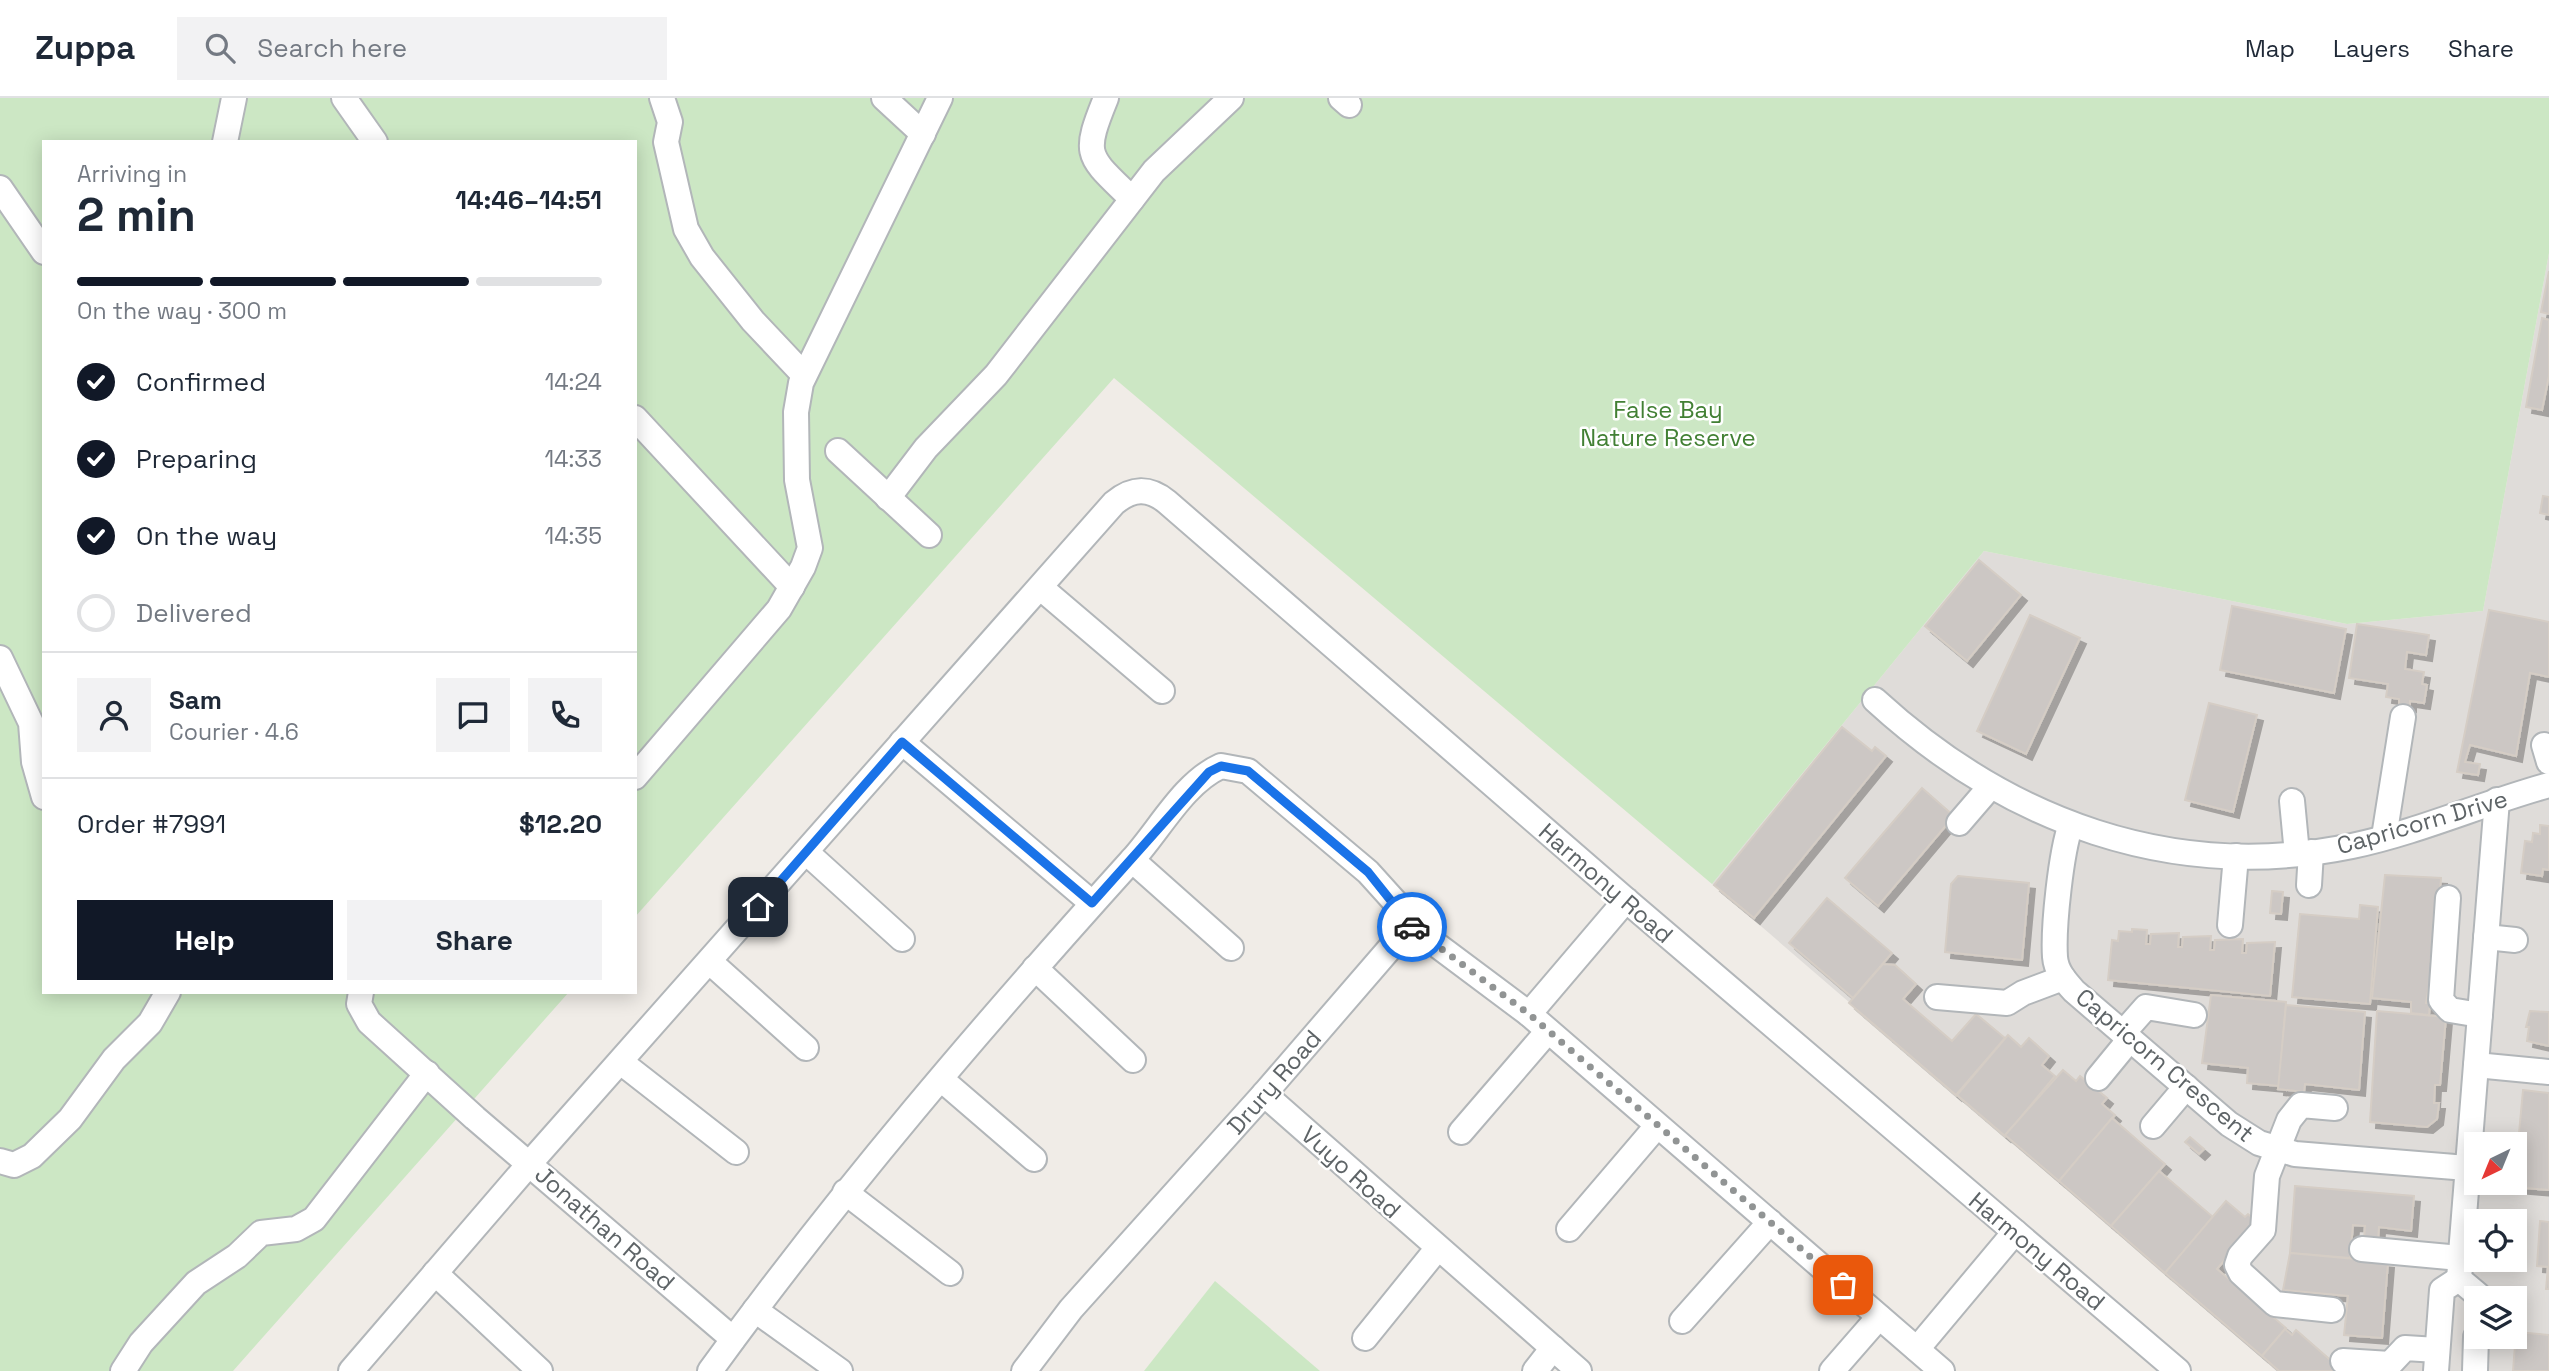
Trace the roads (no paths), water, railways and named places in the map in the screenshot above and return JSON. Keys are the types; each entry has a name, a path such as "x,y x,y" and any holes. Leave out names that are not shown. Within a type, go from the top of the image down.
{"street":[{"path":"225,140 234,98"},
{"path":"344,98 373,140"},
{"path":"662,98 670,122 666,142 685,229 702,257 753,321 804,375"},
{"path":"884,98 923,134"},
{"path":"637,775 779,609 810,548 797,480 796,412 804,375 940,98"},
{"path":"1106,98 1091,136 1090,148 1094,158 1132,199"},
{"path":"888,498 926,447 996,375 1154,171 1231,98"},
{"path":"0,188 42,249"},
{"path":"637,420 792,587"},
{"path":"838,451 929,535"},
{"name":"Harmony Road","path":"351,1371 530,1163 622,1063 902,742 1126,493 1137,490 1159,495 1626,901 2178,1371"},
{"path":"1041,587 1162,691"},
{"path":"0,658 31,723 34,762 42,790"},
{"name":"Capricorn Drive","path":"1875,700 1934,751 1990,787 2071,824 2176,852 2236,856 2304,853 2384,837 2549,785"},
{"path":"2384,837 2403,717"},
{"path":"902,742 1092,903"},
{"path":"709,1371 845,1192 1035,968 1198,782 1221,766 1235,766 1248,771 1368,872 1385,889 1409,925 1529,1014 1942,1371"},
{"path":"1959,823 1990,787"},
{"path":"2471,1132 2497,800"},
{"path":"2292,801 2309,885"},
{"name":"Capricorn Crescent","path":"2071,824 2064,844 2055,957 2063,978 2127,1036 2229,1124 2276,1149 2464,1168"},
{"path":"806,852 902,939"},
{"path":"2230,925 2236,856"},
{"path":"1132,860 1231,948"},
{"path":"2448,898 2441,1000 2450,1010 2480,1015"},
{"path":"1529,1014 1626,901"},
{"name":"Drury Road","path":"1024,1371 1072,1309 1264,1094 1409,925"},
{"path":"2486,937 2515,940"},
{"path":"710,962 806,1048"},
{"path":"1035,968 1133,1059"},
{"path":"1937,997 2007,1003 2023,993 2063,978"},
{"path":"0,1161 14,1165 32,1157 70,1119 114,1059 150,1023 167,994"},
{"name":"Jonathan Road","path":"361,994 359,1004 369,1022 475,1118 733,1339"},
{"path":"2098,1078 2146,1007 2194,1015"},
{"path":"1461,1132 1548,1031"},
{"path":"622,1063 736,1152"},
{"path":"2476,1065 2549,1072"},
{"path":"123,1371 141,1343 196,1283 237,1256 261,1233 296,1229 314,1219 427,1073"},
{"path":"941,1079 1034,1158"},
{"path":"2152,1126 2186,1087"},
{"name":"Vuyo Road","path":"1264,1094 1437,1249 1579,1371"},
{"path":"2332,1310 2275,1304 2238,1269 2240,1256 2263,1230 2267,1176 2289,1120 2301,1105 2335,1108"},
{"path":"1569,1229 1657,1126"},
{"path":"845,1192 950,1273"},
{"path":"2343,1361 2390,1364 2404,1348 2436,1361 2442,1290 2460,1268 2466,1195"},
{"path":"1682,1321 1770,1222"},
{"path":"1917,1349 2015,1232"},
{"path":"1365,1338 1437,1249"},
{"path":"2362,1249 2460,1268 2472,1286"},
{"path":"435,1273 540,1371"},
{"path":"755,1310 840,1371"},
{"path":"1832,1371 1879,1317"},
{"path":"1535,1371 1553,1348"},
{"path":"2475,1371 2476,1349"}],"park label":[{"name":"False Bay Nature Reserve","path":"1668,423"}]}
